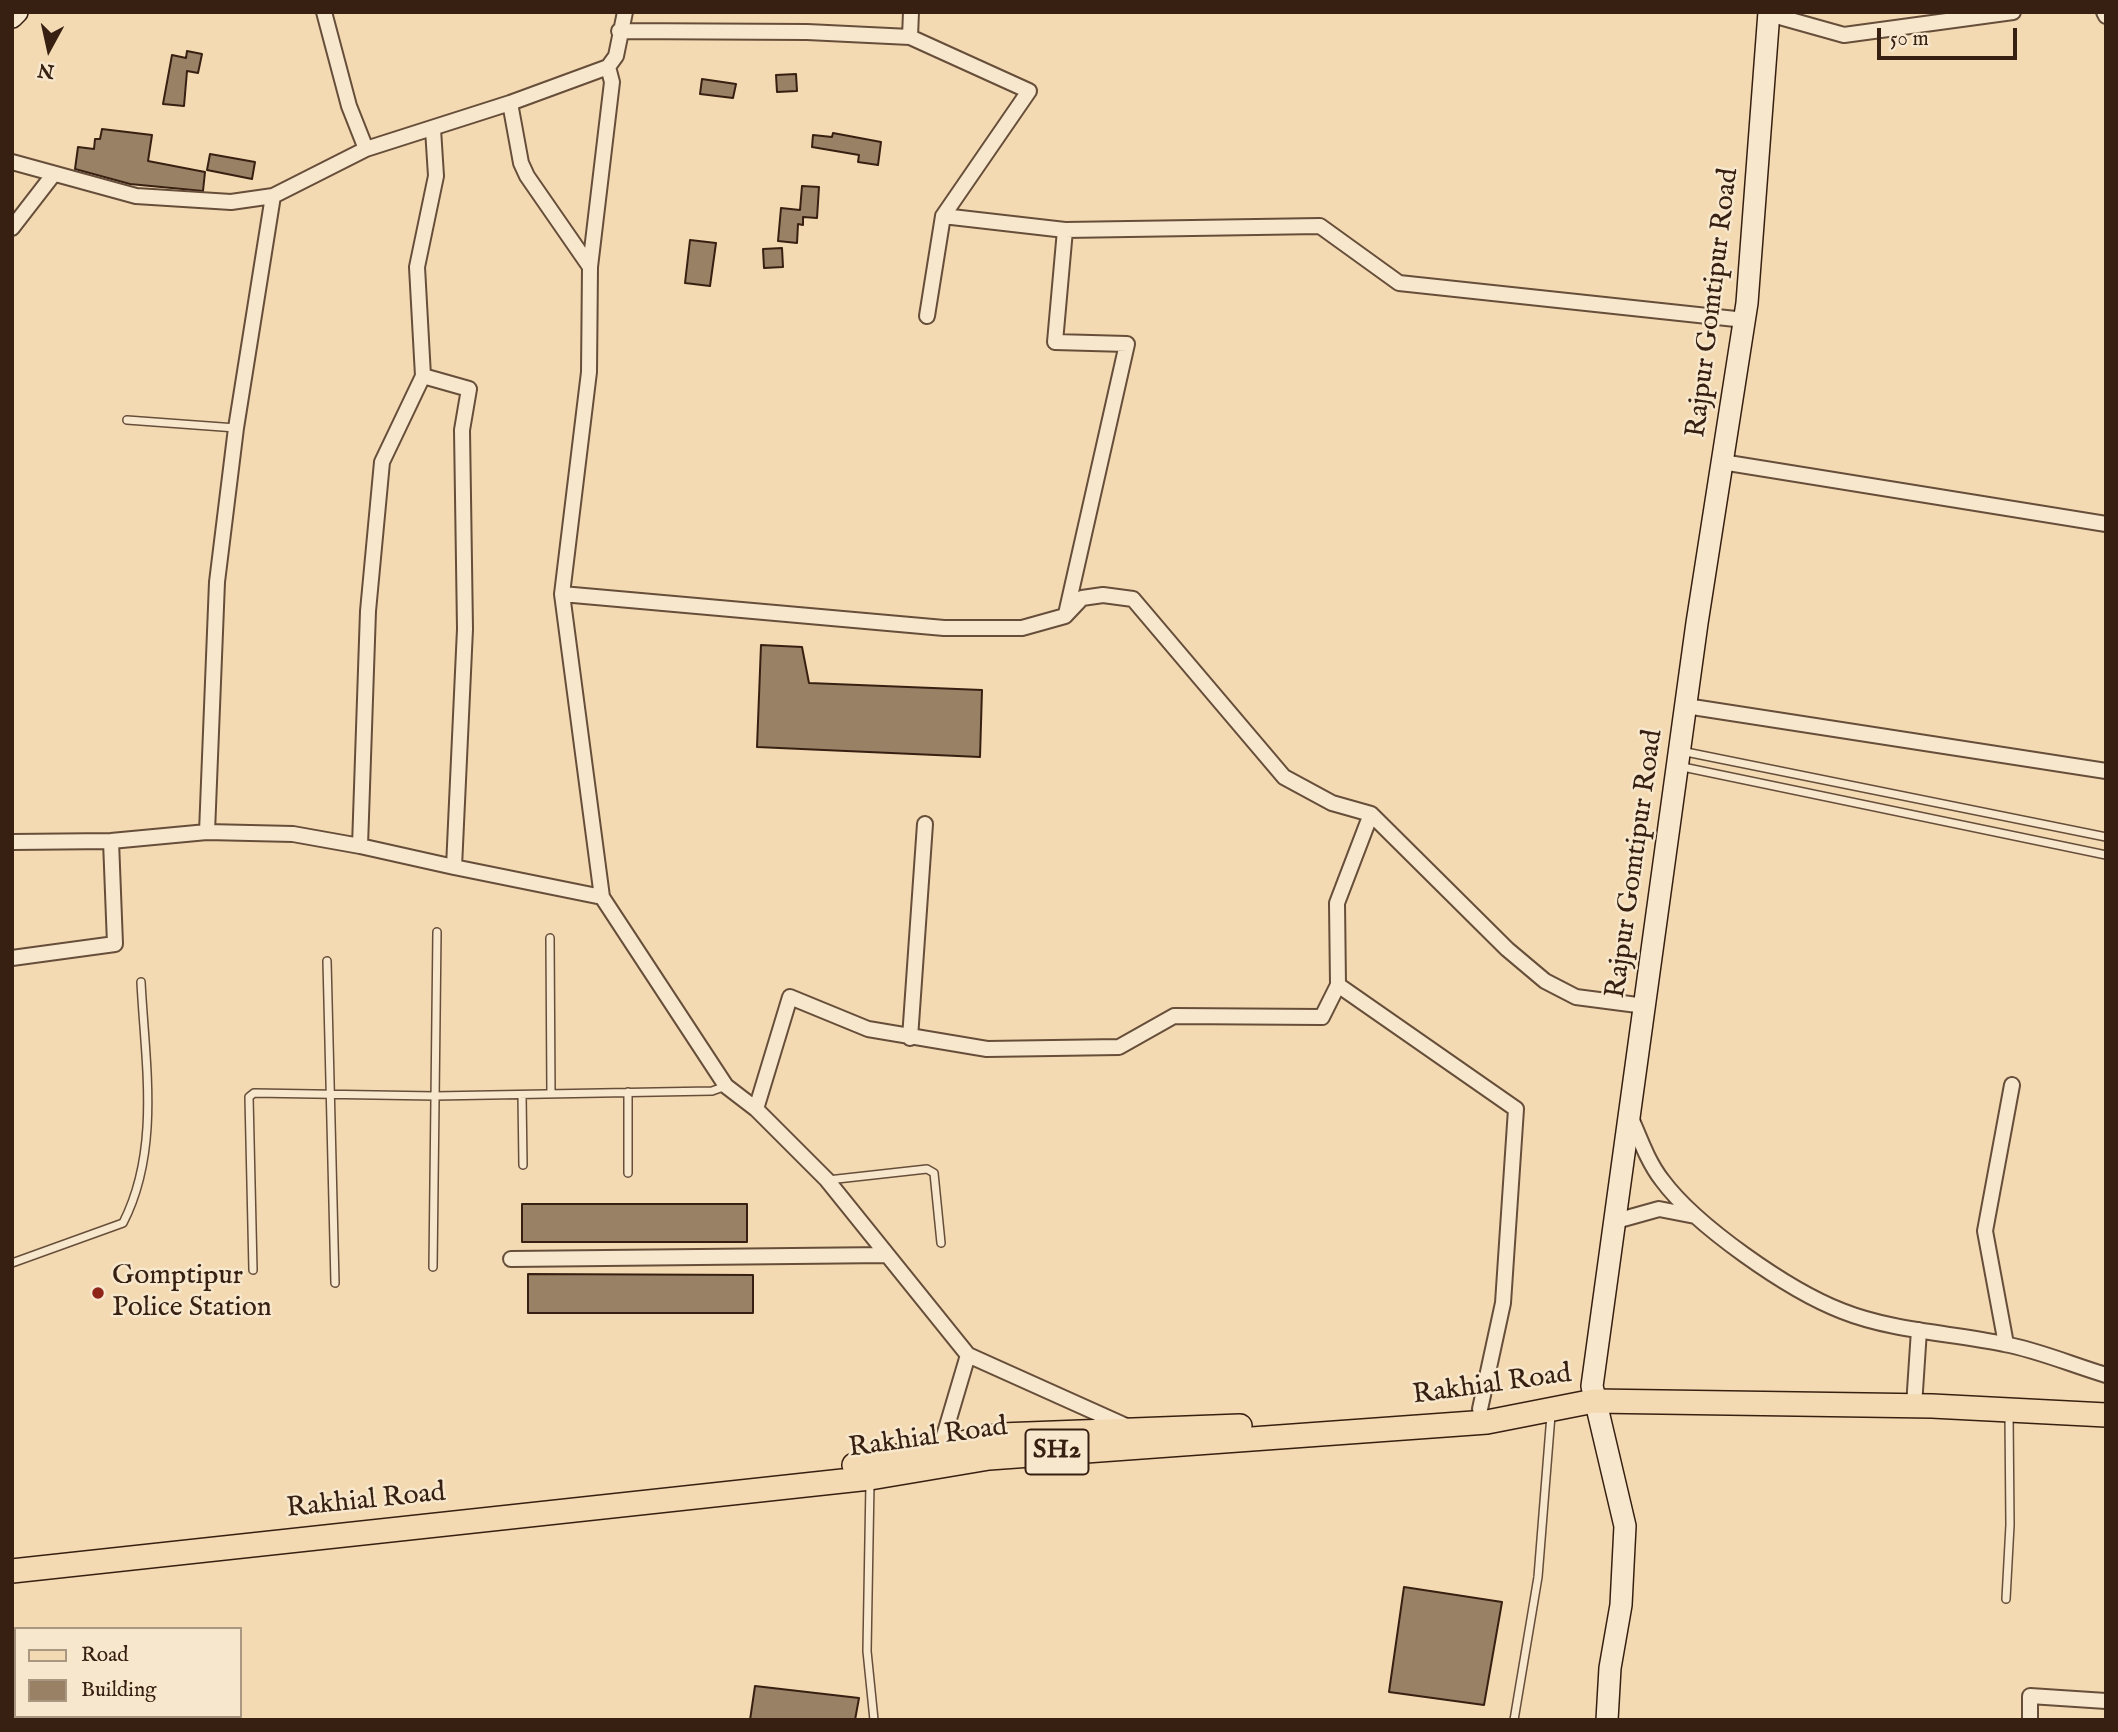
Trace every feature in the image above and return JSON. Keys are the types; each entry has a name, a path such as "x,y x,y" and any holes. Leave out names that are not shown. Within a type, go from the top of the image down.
{"main road":[{"path":"12,17 17,12"},
{"name":"Rajpur Gomtipur Road","path":"1607,1720 1610,1668 1621,1605 1625,1526 1593,1394 1686,706 1745,320 1760,159 1769,13"},
{"name":"Rakhial Road","path":"12,1571 870,1478 989,1458 1488,1422 1551,1410 1593,1394"},
{"name":"Rakhial Road","path":"12,1556 867,1464 1001,1435 1237,1426 1480,1409 1593,1394 2106,1416"}],"street":[{"path":"324,12 349,106 366,149"},
{"path":"12,162 136,196 231,202 273,196 366,149 510,103 608,67 616,56 625,12"},
{"path":"910,37 911,12"},
{"path":"1769,13 1844,35 2013,12"},
{"path":"619,31 807,32 910,37 1029,91 943,216 927,316"},
{"path":"608,67 612,82 590,267 589,372 562,594 602,897 726,1086 756,1109 827,1181 968,1355 1130,1428"},
{"path":"510,103 521,163 527,176 590,267"},
{"path":"360,846 368,611 382,462 423,376 417,267 436,176 433,129"},
{"path":"12,228 53,175"},
{"path":"207,832 217,582 236,428 273,196"},
{"path":"943,216 1065,230 1320,226 1399,284 1745,320"},
{"path":"1065,230 1055,342 1126,344 1066,616"},
{"path":"423,376 469,389 462,430 465,629 453,866"},
{"path":"1722,462 2106,524"},
{"path":"562,594 944,628 1022,628 1066,616 1082,598 1103,595 1133,600 1284,776 1332,803 1371,814 1507,948 1545,981 1576,998 1645,1006"},
{"path":"1686,706 2106,771"},
{"path":"756,1109 790,997 868,1029 988,1049 1119,1047 1174,1016 1322,1017 1338,985 1337,903 1371,814"},
{"path":"910,1038 925,824"},
{"path":"12,842 111,841 207,832 293,834 602,897"},
{"path":"12,958 115,944 111,841"},
{"path":"1338,985 1516,1109 1503,1303 1480,1409"},
{"path":"2006,1344 1985,1231 2012,1085"},
{"path":"1630,1117 1648,1159 1663,1181 1696,1216 1782,1282 1843,1312 1919,1330 2006,1344 2106,1375"},
{"path":"1616,1221 1659,1209 1696,1216"},
{"path":"511,1259 887,1255"},
{"path":"1914,1406 1919,1330"},
{"path":"941,1446 968,1355"},
{"path":"2030,1720 2030,1696 2106,1701"}],"lane":[{"path":"127,420 236,428"},
{"path":"1679,758 1830,781 2106,837"},
{"path":"1679,758 1827,797 2106,855"},
{"path":"1827,797 1830,781"},
{"path":"1925,817 1928,801"},
{"path":"2017,837 2021,820"},
{"path":"433,1267 437,932"},
{"path":"550,938 551,1094"},
{"path":"327,961 335,1283"},
{"path":"12,1263 123,1223 135,1200 148,1141 141,982"},
{"path":"253,1270 249,1097 254,1093 522,1095 712,1091 726,1086"},
{"path":"628,1093 628,1173"},
{"path":"522,1095 523,1165"},
{"path":"827,1181 928,1169 934,1173 941,1243"},
{"path":"1514,1720 1538,1577 1551,1410"},
{"path":"2006,1599 2010,1525 2008,1410"},
{"path":"870,1478 867,1651 874,1720"}],"building":[{"path":"187,51 202,54 198,73 187,71 184,106 163,104 172,55 186,58"},
{"path":"796,74 797,91 777,92 776,75"},
{"path":"702,79 736,84 733,98 700,94"},
{"path":"102,129 152,135 148,161 205,172 203,191 130,184 75,169 78,147 94,149 95,139 100,139"},
{"path":"833,133 881,142 878,165 858,162 859,155 812,147 813,135 832,137"},
{"path":"210,154 255,162 252,179 207,170"},
{"path":"802,186 819,187 817,218 803,217 803,225 798,224 797,243 778,241 781,208 800,210"},
{"path":"690,240 716,243 710,286 685,283"},
{"path":"782,248 783,267 764,268 763,249"},
{"path":"761,645 802,647 809,683 982,690 980,757 757,747"},
{"path":"522,1204 747,1204 747,1242 522,1242"},
{"path":"528,1274 753,1275 753,1313 528,1313"},
{"path":"1404,1587 1502,1602 1484,1705 1389,1692"},
{"path":"755,1686 859,1698 855,1720 750,1720"}],"place":[{"name":"Gomptipur Police Station","path":"98,1293"}]}
